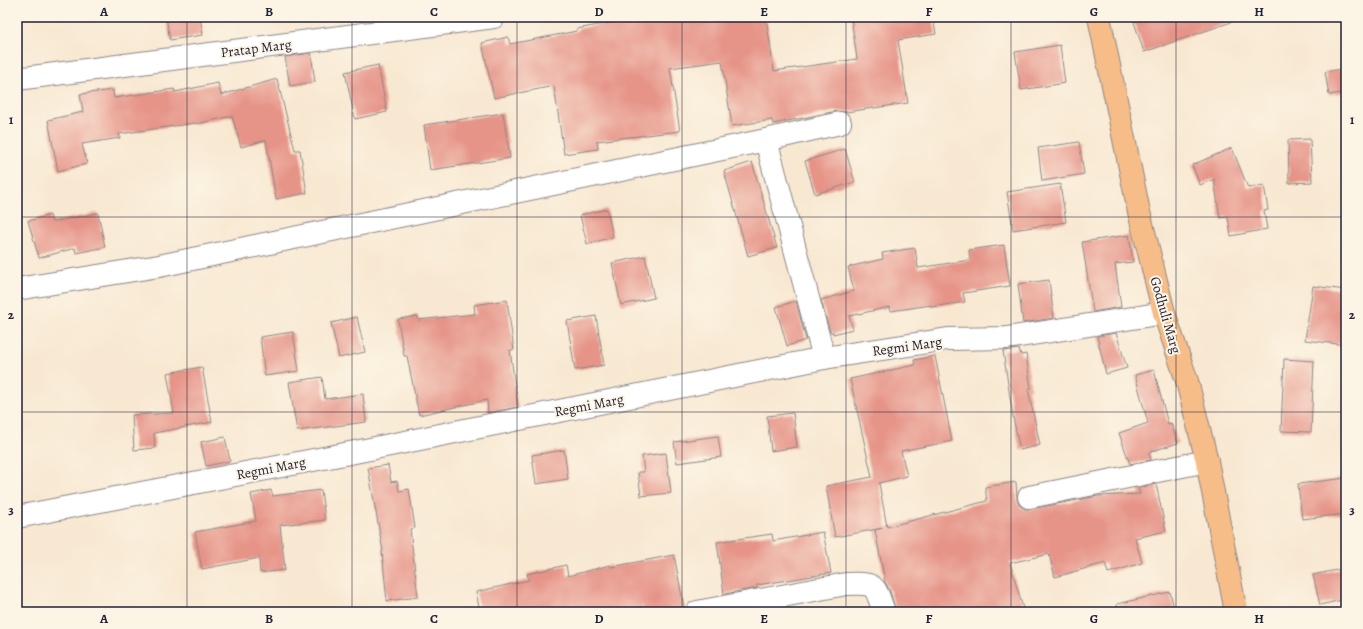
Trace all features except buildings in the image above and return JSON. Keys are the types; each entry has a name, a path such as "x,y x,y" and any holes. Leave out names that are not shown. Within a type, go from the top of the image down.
{"main road":[{"name":"Godhuli Marg","path":"1099,17 1139,212 1164,313 1187,381 1207,461 1236,612"}],"street":[{"name":"Pratap Marg","path":"17,79 494,17"},
{"path":"17,289 159,266 766,140 840,123"},
{"path":"766,140 824,358"},
{"name":"Regmi Marg","path":"17,517 368,450 824,358 948,339 1007,338 1164,313"},
{"path":"1029,497 1207,461"},
{"path":"697,612 846,584 867,583 875,588 884,612"}]}
